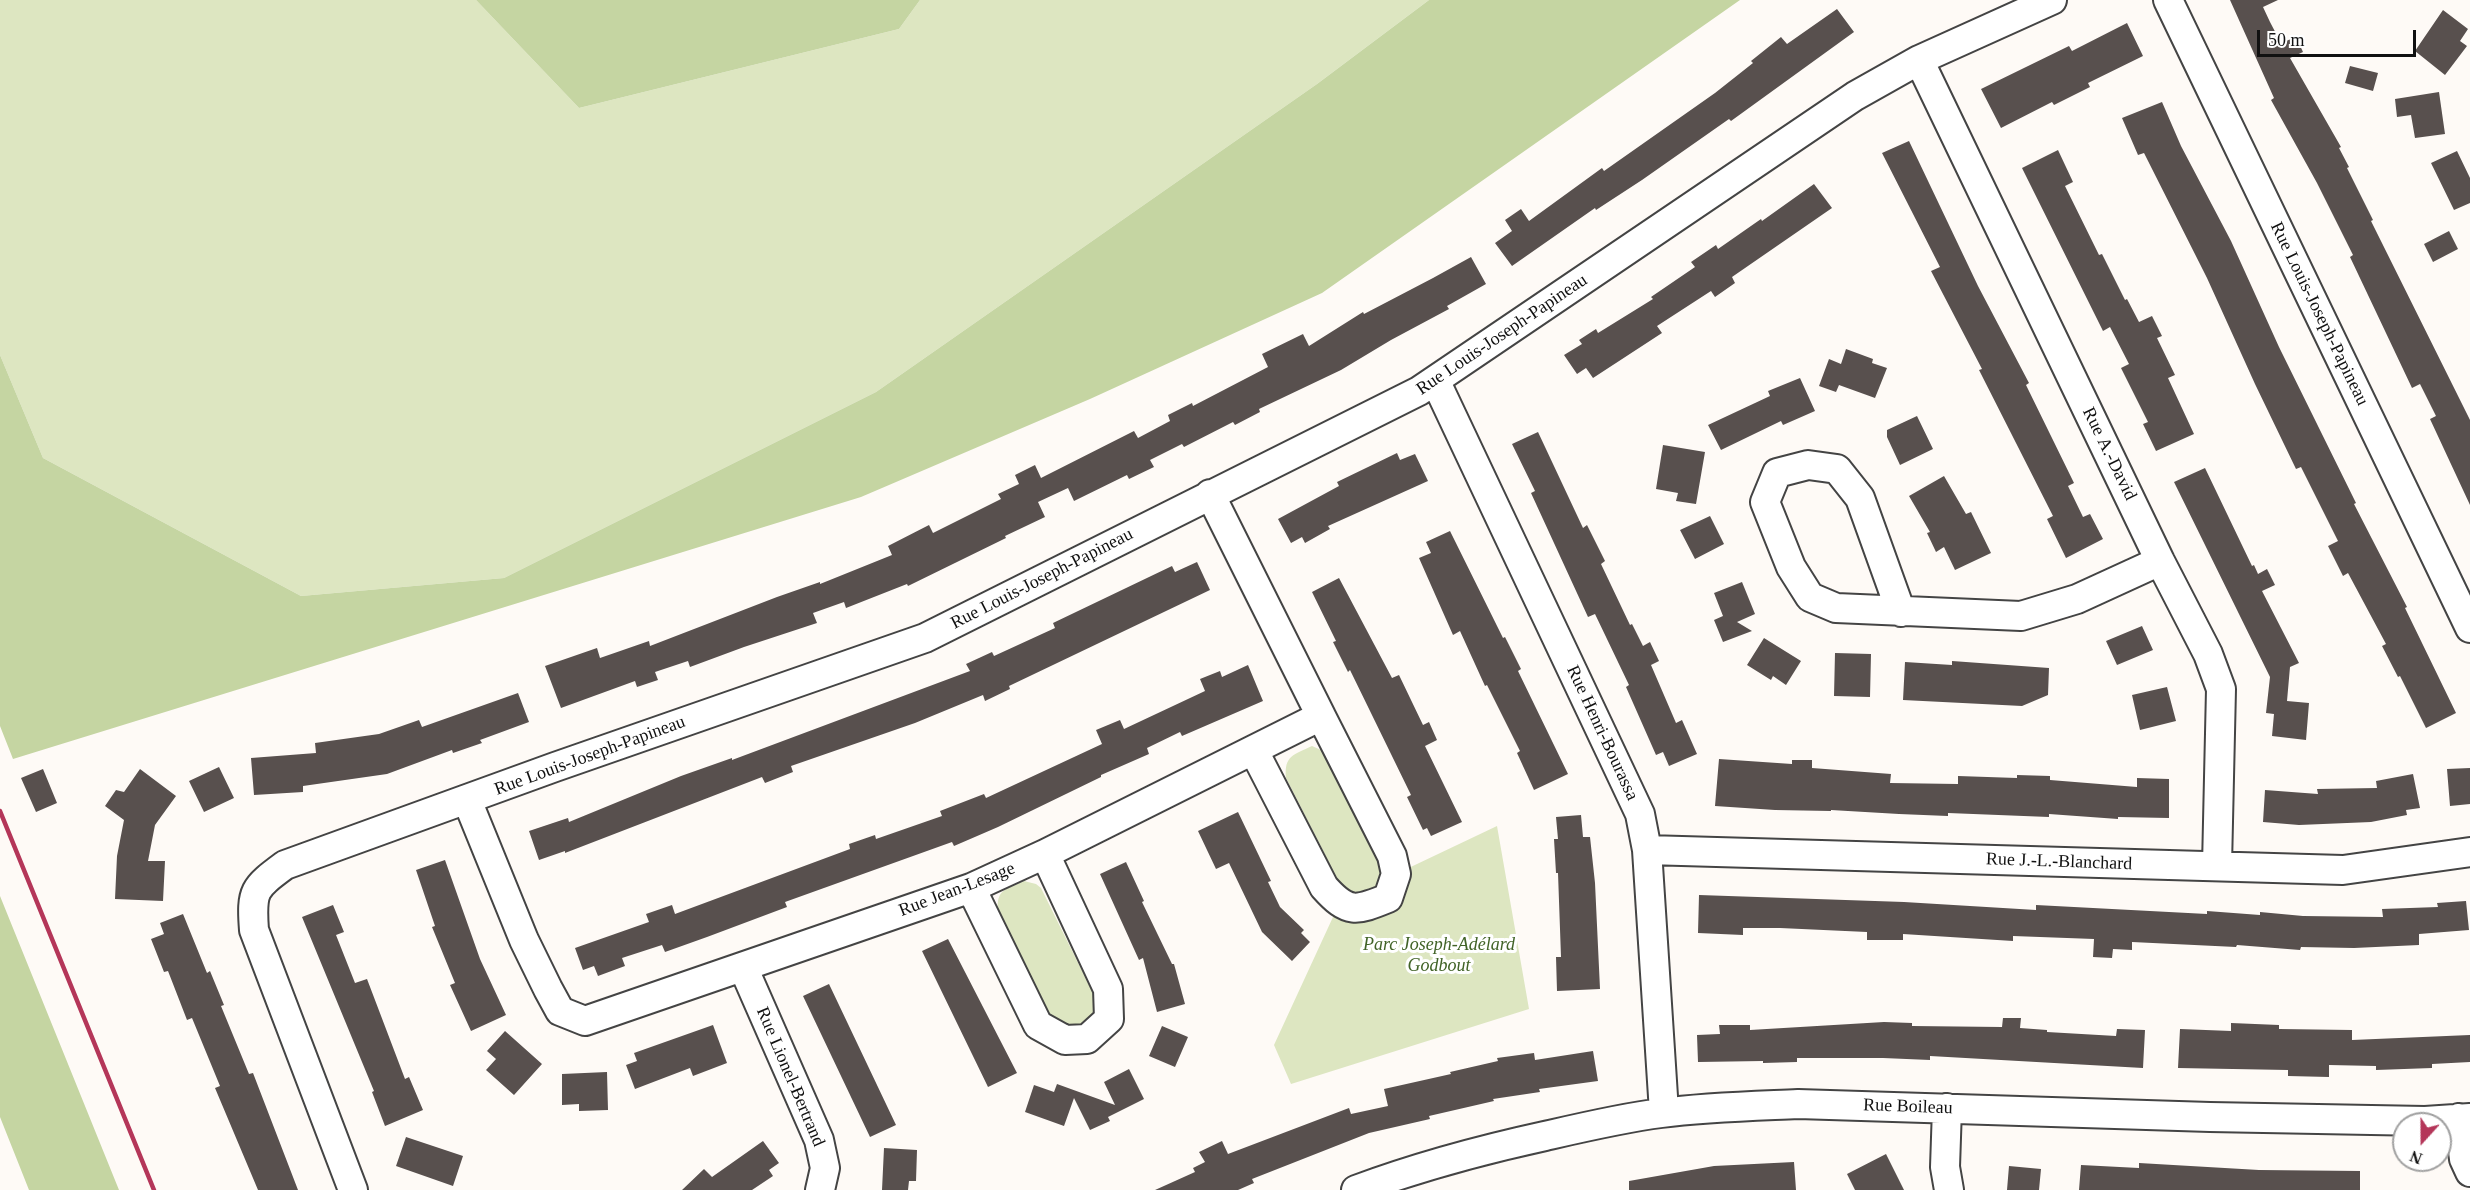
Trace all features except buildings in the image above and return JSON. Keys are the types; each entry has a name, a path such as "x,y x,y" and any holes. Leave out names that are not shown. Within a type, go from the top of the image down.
{"street":[{"name":"Rue Louis-Joseph-Papineau","path":"353,1190 254,930 252,904 259,884 285,865 555,767 925,638 1436,382 1855,96 1919,60 2052,0"},
{"name":"Rue Louis-Joseph-Papineau","path":"2168,0 2470,628"},
{"name":"Rue A.-David","path":"1919,60 2160,561 2208,654 2221,689 2217,866"},
{"name":"Rue Henri-Bourassa","path":"1436,382 1640,814 1647,850 1664,1112"},
{"path":"1901,612 1860,498 1838,469 1808,465 1777,473 1765,502 1791,567 1810,597 1836,608 1901,612 2021,616 2077,599 2160,561"},
{"path":"1210,494 1392,856 1396,874 1388,898 1361,909 1339,904 1324,887 1254,751"},
{"name":"Rue Jean-Lesage","path":"467,800 524,940 560,1011 585,1021 971,888 1045,855 1321,716"},
{"name":"Rue J.-L.-Blanchard","path":"1647,850 2343,870 2470,852"},
{"path":"971,888 1038,1025 1065,1040 1087,1039 1109,1019 1108,989 1045,855"},
{"name":"Rue Lionel-Bertrand","path":"743,967 819,1140 825,1168 820,1190"},
{"name":"Rue Boileau","path":"1356,1190 1473,1152 1614,1120 1664,1112 1798,1104 2210,1117 2425,1121 2464,1118"},
{"path":"1947,1108 1945,1167 1949,1190"},
{"path":"2464,1118 2464,1159 2470,1172"}],"green space":[{"path":"0,0 476,0 579,108 899,29 920,0 1429,0 1317,84 876,392 504,578 301,596 43,458 0,355"},
{"path":"476,0 920,0 899,29 579,108"},
{"path":"1429,0 1740,0 1322,293 1090,399 861,497 13,759 0,726 0,355 43,458 301,596 504,578 876,392 1317,84"},
{"path":"1312,746 1330,754 1383,870 1375,887 1358,897 1342,888 1286,778 1289,760 1295,754"},
{"name":"Parc Joseph-Adélard Godbout","path":"1497,826 1529,1009 1291,1084 1274,1045 1339,904 1361,909 1396,874"},
{"path":"1024,881 1041,888 1093,993 1093,1014 1086,1024 1070,1031 1053,1023 998,912 1000,894"},
{"path":"0,896 119,1190 29,1190 0,1117"}],"railway":[{"path":"0,811 154,1190"}]}
